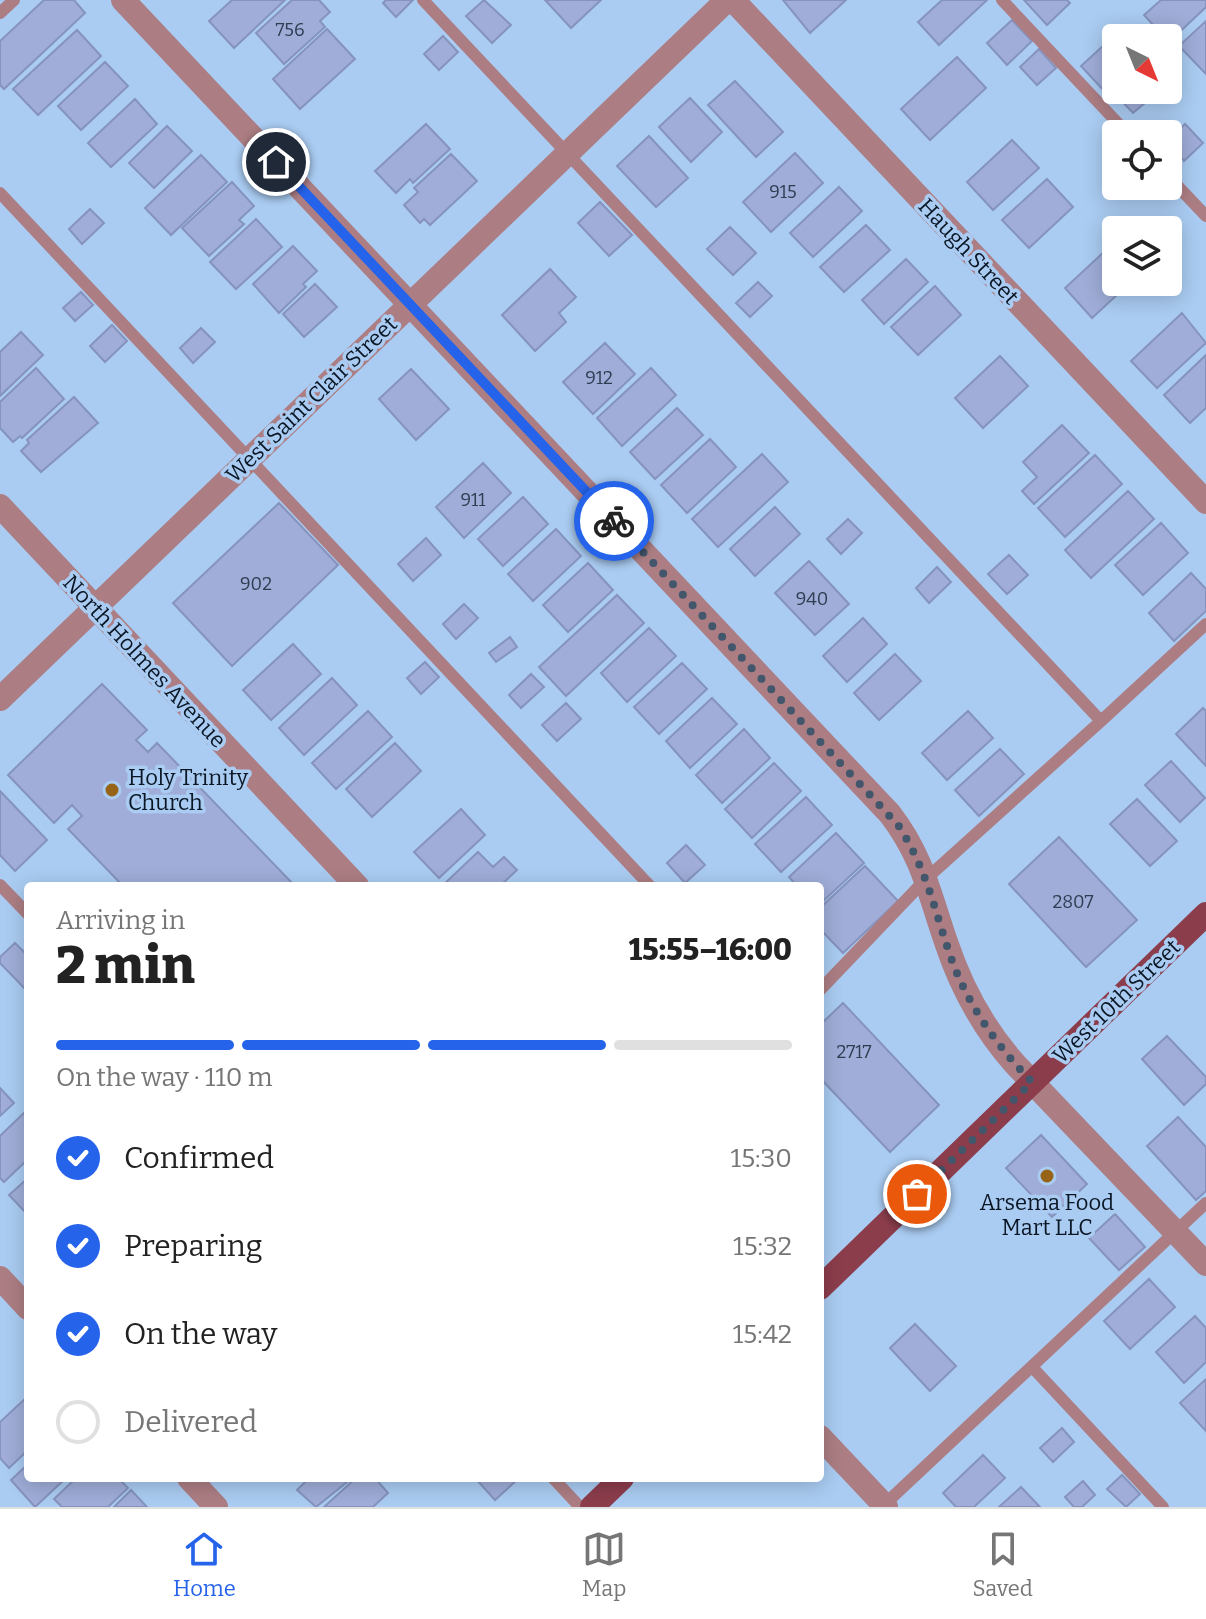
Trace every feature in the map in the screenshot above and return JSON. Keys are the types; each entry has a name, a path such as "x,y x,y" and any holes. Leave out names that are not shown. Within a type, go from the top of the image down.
{"main road":[{"name":"West 10th Street","path":"824,1284 1206,914"},
{"path":"592,1507 618,1482"}],"street":[{"path":"123,0 890,814 927,878 946,941 967,993 988,1030 1032,1082 1206,1264"},
{"name":"West Saint Clair Street","path":"0,699 727,0"},
{"name":"Haugh Street","path":"733,0 1206,502"},
{"name":"North Holmes Avenue","path":"0,506 353,882"},
{"path":"0,1278 24,1304"},
{"path":"824,1441 885,1506"},
{"path":"193,1482 216,1507"}],"lane":[{"path":"0,13 14,0"},
{"path":"423,0 1101,721"},
{"path":"1002,0 1115,120"},
{"path":"1182,191 1206,216"},
{"path":"0,193 646,882"},
{"path":"824,986 927,878 1206,624"},
{"path":"0,885 24,910"},
{"path":"885,1506 1206,1203"},
{"path":"1033,1368 1163,1507"},
{"path":"557,1482 580,1507"}],"building":[{"path":"44,0 74,0 85,13 4,89 0,85 0,41"},
{"path":"232,0 285,0 234,48 209,21"},
{"path":"292,0 319,0 330,12 320,21 325,27 284,64 256,33"},
{"path":"386,0 413,0 396,17 383,3"},
{"path":"484,0 511,25 492,43 466,16"},
{"path":"545,0 601,0 571,28"},
{"path":"783,0 846,0 810,33"},
{"path":"942,0 987,0 939,45 918,22"},
{"path":"1024,0 1067,0 1070,3 1047,25"},
{"path":"1161,0 1206,0 1206,7 1182,30 1182,24 1152,24 1144,15"},
{"path":"1012,20 1032,41 1007,65 987,43"},
{"path":"1206,21 1206,74 1182,49 1182,43"},
{"path":"327,29 355,59 300,109 273,79"},
{"path":"77,30 101,56 38,115 13,89"},
{"path":"443,36 458,52 439,70 424,54"},
{"path":"1102,47 1102,89 1081,66"},
{"path":"1039,49 1056,68 1037,85 1020,67"},
{"path":"957,57 986,88 930,140 901,109"},
{"path":"105,62 128,86 81,130 58,106"},
{"path":"735,81 783,132 756,157 708,105"},
{"path":"690,98 722,132 691,162 659,127"},
{"path":"135,99 157,124 111,167 88,143"},
{"path":"1124,104 1144,104 1133,113"},
{"path":"426,124 450,149 413,183 410,179 396,193 375,171"},
{"path":"1185,124 1203,143 1184,161 1182,158 1182,127"},
{"path":"167,126 192,151 154,188 129,163"},
{"path":"649,136 688,178 656,207 617,166"},
{"path":"1012,140 1039,168 993,210 967,182"},
{"path":"795,153 823,183 771,232 743,202"},
{"path":"451,154 477,181 430,225 424,219 420,223 404,205 418,192 414,188"},
{"path":"201,155 227,182 171,235 145,208"},
{"path":"1047,179 1073,207 1029,248 1002,220"},
{"path":"232,182 254,206 239,220 244,224 209,256 182,228"},
{"path":"839,187 862,211 813,257 790,233"},
{"path":"600,202 632,235 609,256 578,223"},
{"path":"90,209 104,223 82,244 69,229"},
{"path":"256,219 282,247 236,289 210,262"},
{"path":"866,225 890,250 844,292 820,267"},
{"path":"730,227 756,253 733,275 707,249"},
{"path":"293,246 317,271 303,284 306,287 279,313 253,284"},
{"path":"1102,254 1102,296 1116,296 1092,318 1065,288"},
{"path":"906,259 928,282 884,324 862,300"},
{"path":"550,269 576,297 559,313 566,322 535,351 502,315"},
{"path":"758,282 772,296 750,317 736,303"},
{"path":"315,284 337,307 304,337 283,314"},
{"path":"935,286 961,315 918,355 891,327"},
{"path":"81,292 93,305 75,321 63,308"},
{"path":"1182,313 1206,343 1157,388 1131,361"},
{"path":"112,325 127,341 105,362 90,346"},
{"path":"201,328 215,342 193,363 180,348"},
{"path":"21,332 43,355 0,396 0,352"},
{"path":"605,343 635,374 593,414 563,382"},
{"path":"1206,355 1206,408 1190,423 1164,395"},
{"path":"1000,356 1028,386 983,428 955,398"},
{"path":"36,368 64,399 22,438 20,436 13,442 0,428 0,402"},
{"path":"651,368 676,395 622,446 597,418"},
{"path":"411,369 449,409 416,440 379,399"},
{"path":"74,397 98,423 41,472 21,451 29,443 27,440"},
{"path":"677,408 703,435 655,479 630,452"},
{"path":"1062,425 1089,453 1034,504 1022,491 1037,477 1023,462"},
{"path":"710,439 736,467 687,513 661,485"},
{"path":"762,454 788,482 718,547 692,519"},
{"path":"1095,455 1122,484 1065,537 1038,508"},
{"path":"483,463 511,493 464,538 436,507"},
{"path":"1128,491 1154,519 1091,578 1065,550"},
{"path":"523,497 548,524 503,566 478,539"},
{"path":"279,503 338,565 232,666 173,603"},
{"path":"775,507 800,534 755,576 730,549"},
{"path":"848,519 862,533 841,554 827,539"},
{"path":"1161,523 1188,553 1143,595 1115,565"},
{"path":"556,529 581,556 533,601 508,574"},
{"path":"426,538 441,555 413,581 398,564"},
{"path":"1009,555 1028,575 1007,594 988,574"},
{"path":"809,561 849,604 815,635 775,593"},
{"path":"588,563 613,590 568,632 543,605"},
{"path":"937,567 951,582 929,603 916,588"},
{"path":"1191,573 1206,589 1206,611 1174,641 1149,613"},
{"path":"617,595 644,623 566,696 539,667"},
{"path":"464,604 478,618 456,639 443,624"},
{"path":"863,618 887,644 847,682 823,656"},
{"path":"649,628 676,656 627,702 601,673"},
{"path":"510,637 517,647 496,662 489,653"},
{"path":"293,644 321,674 271,720 243,690"},
{"path":"895,654 921,681 879,720 854,693"},
{"path":"425,662 439,677 421,694 407,678"},
{"path":"682,663 707,689 659,734 634,707"},
{"path":"531,674 544,687 521,708 509,695"},
{"path":"332,678 357,705 304,755 279,728"},
{"name":"Holy Trinity Church","path":"102,684 147,730 136,740 148,752 157,743 291,882 119,882 68,829 82,816 72,805 54,823 8,775"},
{"path":"712,698 737,724 690,768 666,741"},
{"path":"566,703 581,719 557,741 542,725"},
{"path":"1203,708 1206,711 1206,766 1176,734"},
{"path":"368,711 392,737 336,789 312,763"},
{"path":"968,711 993,738 947,780 922,753"},
{"path":"744,729 770,758 722,803 696,775"},
{"path":"395,743 421,771 372,817 346,789"},
{"path":"1000,749 1024,774 979,816 955,790"},
{"path":"1171,761 1205,798 1180,822 1145,785"},
{"path":"774,763 801,791 752,838 725,809"},
{"path":"0,791 47,840 15,871 0,855"},
{"path":"806,797 832,825 781,872 755,844"},
{"path":"1137,799 1177,841 1150,866 1110,824"},
{"path":"461,809 485,835 439,878 414,852"},
{"path":"836,833 864,863 824,900 824,882 793,882 789,877"},
{"path":"1059,837 1137,920 1086,967 1009,884"},
{"path":"686,845 705,865 684,882 667,863"},
{"path":"478,852 493,867 504,857 517,870 504,882 446,882"},
{"path":"865,866 898,901 843,953 824,933 824,904"},
{"path":"15,943 24,952 24,988 0,963 0,957"},
{"path":"843,1003 939,1105 890,1152 824,1082 824,1021"},
{"path":"1167,1036 1206,1077 1206,1084 1184,1105 1142,1059"},
{"path":"0,1088 14,1103 0,1116"},
{"path":"24,1113 24,1163 4,1182 0,1178 0,1136"},
{"path":"1178,1117 1206,1147 1206,1191 1196,1200 1147,1146"},
{"name":"Arsema Food Mart LLC","path":"1041,1135 1087,1184 1052,1217 1006,1168"},
{"path":"24,1182 24,1211 9,1195"},
{"path":"1115,1214 1145,1247 1119,1270 1089,1238"},
{"path":"1149,1279 1175,1307 1130,1349 1104,1321"},
{"path":"1195,1316 1206,1328 1206,1362 1184,1383 1156,1352"},
{"path":"915,1324 956,1366 930,1391 890,1348"},
{"path":"1206,1379 1206,1431 1180,1403"},
{"path":"24,1400 24,1454 9,1468 0,1458 0,1422"},
{"path":"1062,1428 1074,1442 1053,1462 1040,1448"},
{"path":"983,1455 1005,1478 974,1507 956,1507 943,1493"},
{"path":"24,1468 24,1482 62,1482 35,1507 11,1480"},
{"path":"1122,1475 1140,1494 1126,1507 1107,1489"},
{"path":"1083,1481 1095,1495 1082,1507 1074,1507 1065,1497"},
{"path":"72,1482 122,1482 128,1488 108,1507 62,1507 54,1499"},
{"path":"305,1482 347,1482 316,1507 297,1490"},
{"path":"352,1482 378,1482 388,1493 373,1507 324,1507"},
{"path":"479,1482 515,1482 495,1500"},
{"path":"1021,1487 1040,1507 999,1507"},
{"path":"131,1490 147,1507 114,1507"}],"way so far":[{"path":"614,521 890,814 917,855 927,878 955,968 967,993 988,1030 1032,1082 917,1194"}],"place":[{"name":"Holy Trinity Church","path":"112,790"},
{"name":"Arsema Food Mart LLC","path":"1047,1176"}],"route":[{"path":"276,162 614,521"}]}
